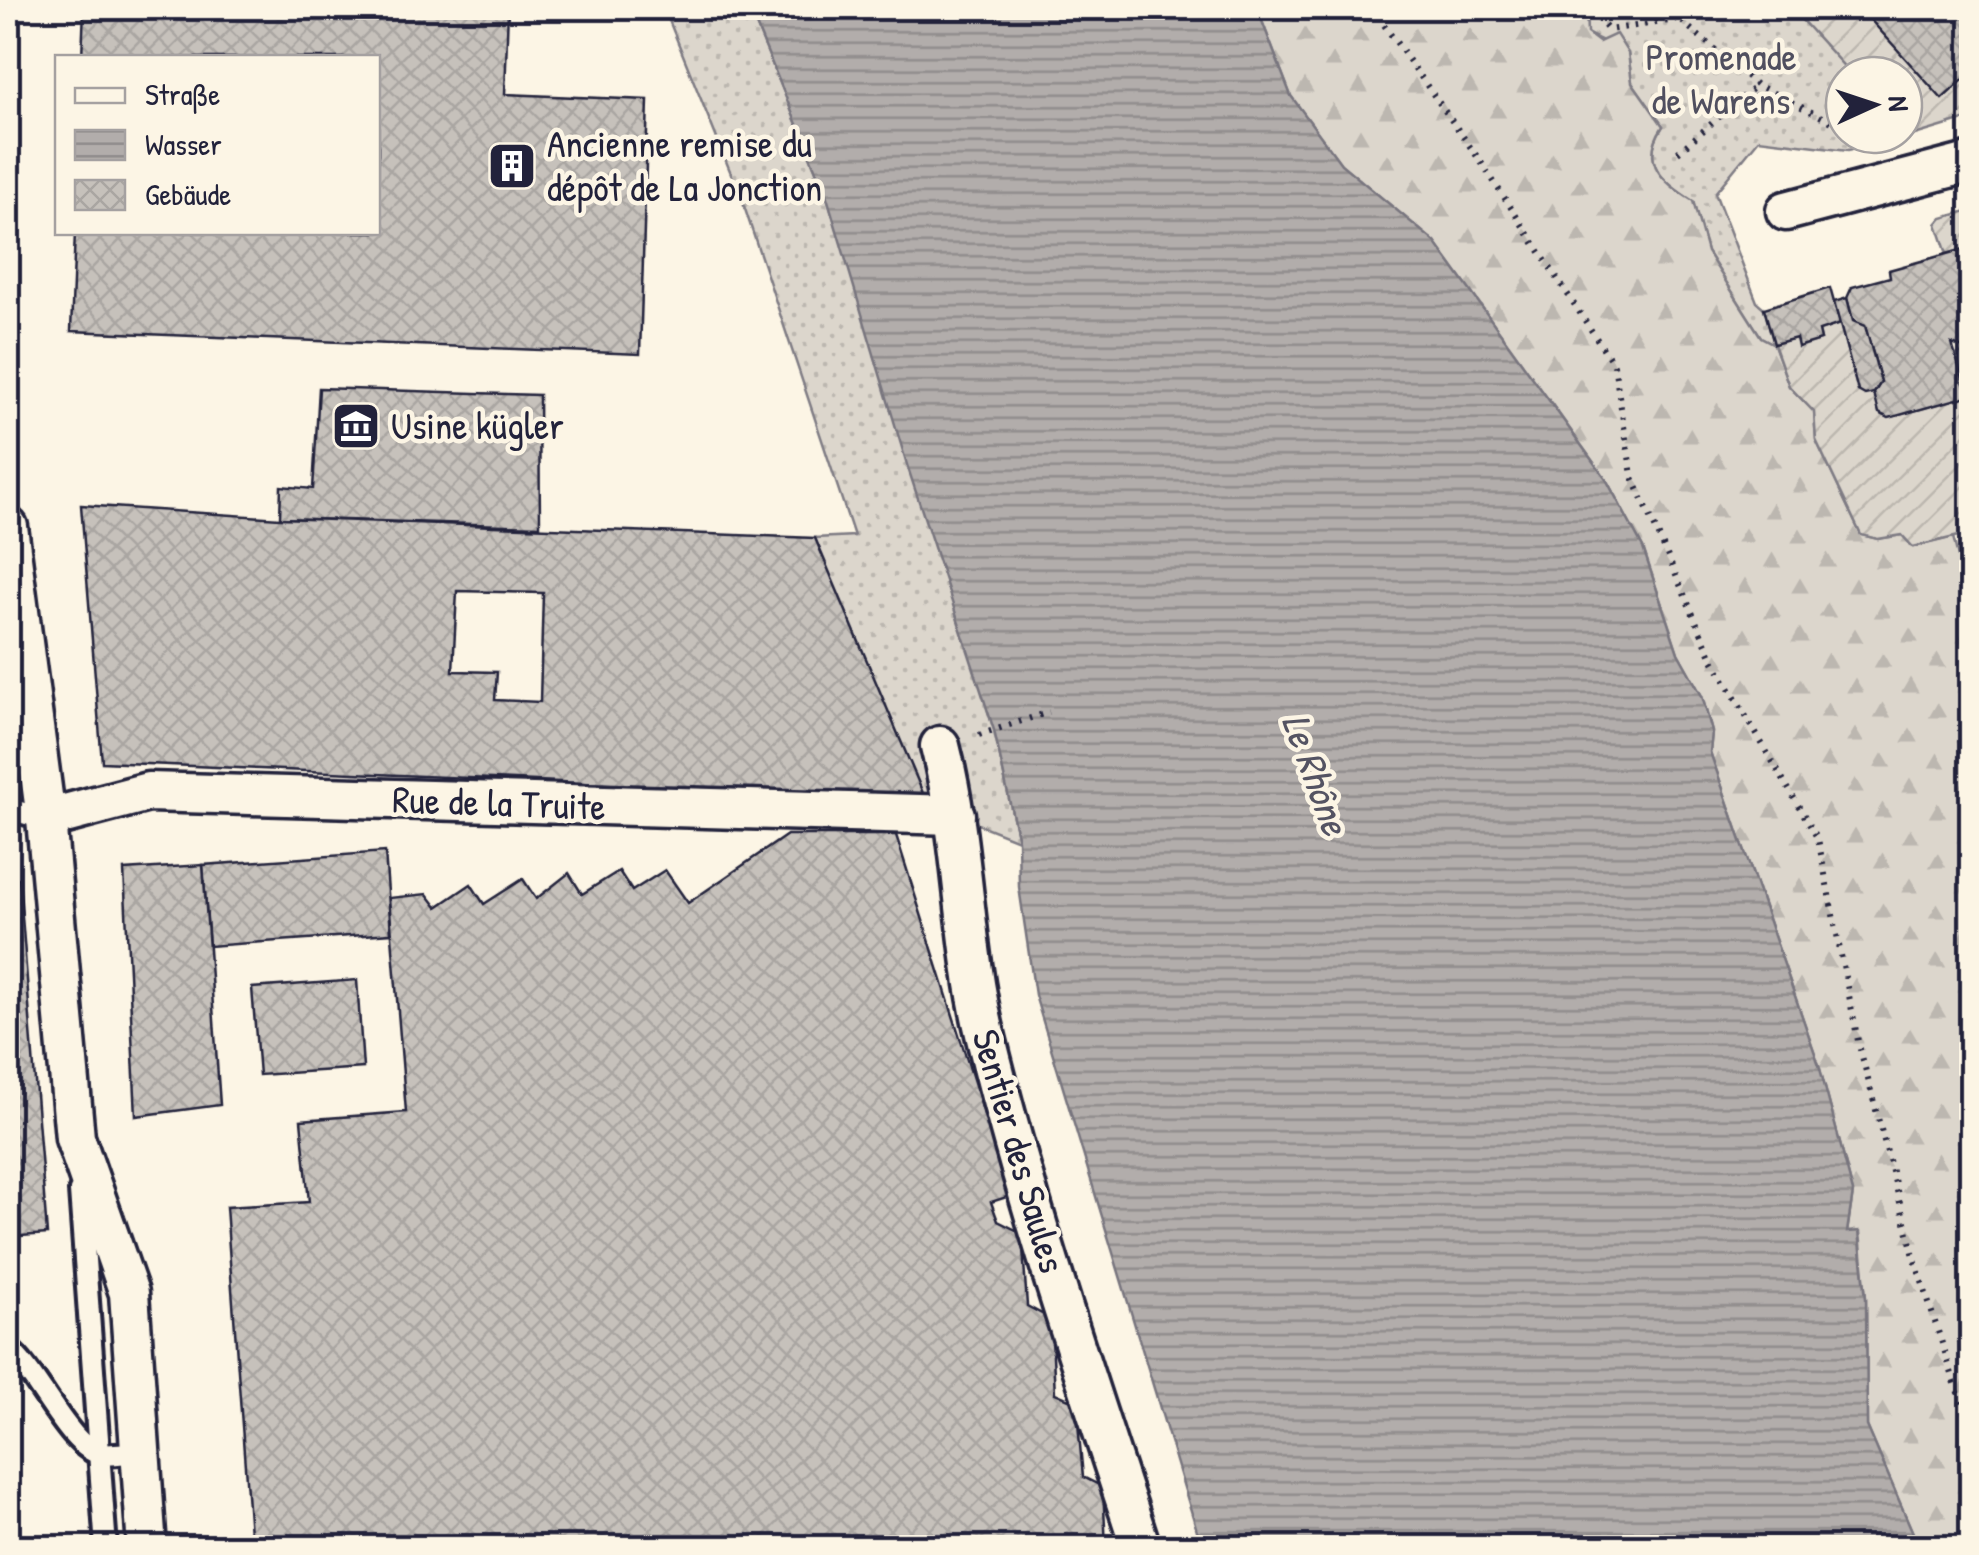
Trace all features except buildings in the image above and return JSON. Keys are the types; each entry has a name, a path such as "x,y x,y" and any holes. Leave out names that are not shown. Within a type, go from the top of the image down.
{"street":[{"path":"1786,211 1972,162"},
{"path":"8,527 46,819 75,1138 129,1292 147,1548"},
{"name":"Sentier des Saules","path":"940,746 955,815 960,893 986,1039 1070,1330 1141,1548"},
{"name":"Rue de la Truite","path":"46,819 148,792 955,815"}],"lane":[{"path":"8,809 46,819"},
{"path":"75,1138 106,1548"},
{"path":"8,1349 38,1378 72,1431 99,1454 140,1452"}],"path":[{"path":"1372,8 1482,162 1614,365 1632,475 1713,660 1818,840 1858,1041 1915,1260 1972,1436"},
{"path":"1600,8 1597,17 1608,30 1677,20"},
{"path":"1666,8 1757,85 1824,118"},
{"path":"1678,152 1757,85"},
{"path":"989,732 1049,712"}],"green space":[{"path":"664,8 749,8 827,197 994,730 1018,840 955,815 914,815 815,538 854,536 743,203"},
{"path":"1257,8 1586,8 1587,33 1599,42 1616,34 1628,53 1632,82 1663,126 1653,150 1657,170 1693,201 1707,252 1761,337 1774,344 1789,386 1814,412 1816,440 1861,535 1878,539 1902,535 1913,547 1953,537 1972,614 1971,1547 1919,1547 1867,1426 1866,1298 1860,1232 1847,1233 1853,1192 1819,1065 1710,752 1712,732 1702,696 1678,653 1643,548 1607,481 1435,242 1341,164 1291,96"},
{"name":"Promenade de Warens","path":"1586,8 1791,8 1834,55 1824,55 1824,147 1759,139 1715,193 1757,302 1764,308 1774,344 1761,337 1707,252 1693,201 1657,170 1653,150 1663,126 1632,82 1628,53 1586,33"},
{"path":"1791,8 1860,8 1903,55 1834,55"},
{"path":"1971,72 1971,118 1924,132 1924,78 1942,98"},
{"path":"1971,210 1971,247 1947,254 1937,224 1942,218"},
{"path":"1840,324 1858,391 1874,393 1879,412 1889,418 1967,396 1956,355 1971,351 1971,533 1913,547 1902,535 1878,539 1861,535 1816,440 1814,412 1789,386 1774,344 1796,338 1799,347 1821,340 1819,331"}],"water":[{"name":"Le Rhône","path":"749,8 1257,8 1291,96 1341,164 1435,242 1607,481 1643,548 1678,653 1702,696 1712,732 1710,752 1819,1065 1853,1192 1847,1232 1859,1231 1866,1298 1867,1426 1919,1547 1202,1547 1035,995 1019,887 1018,840 994,730 908,468 827,197"}],"place":[{"name":"Ancienne remise du dépôt de La Jonction","path":"512,166"},
{"name":"Usine kügler","path":"356,426"}]}
